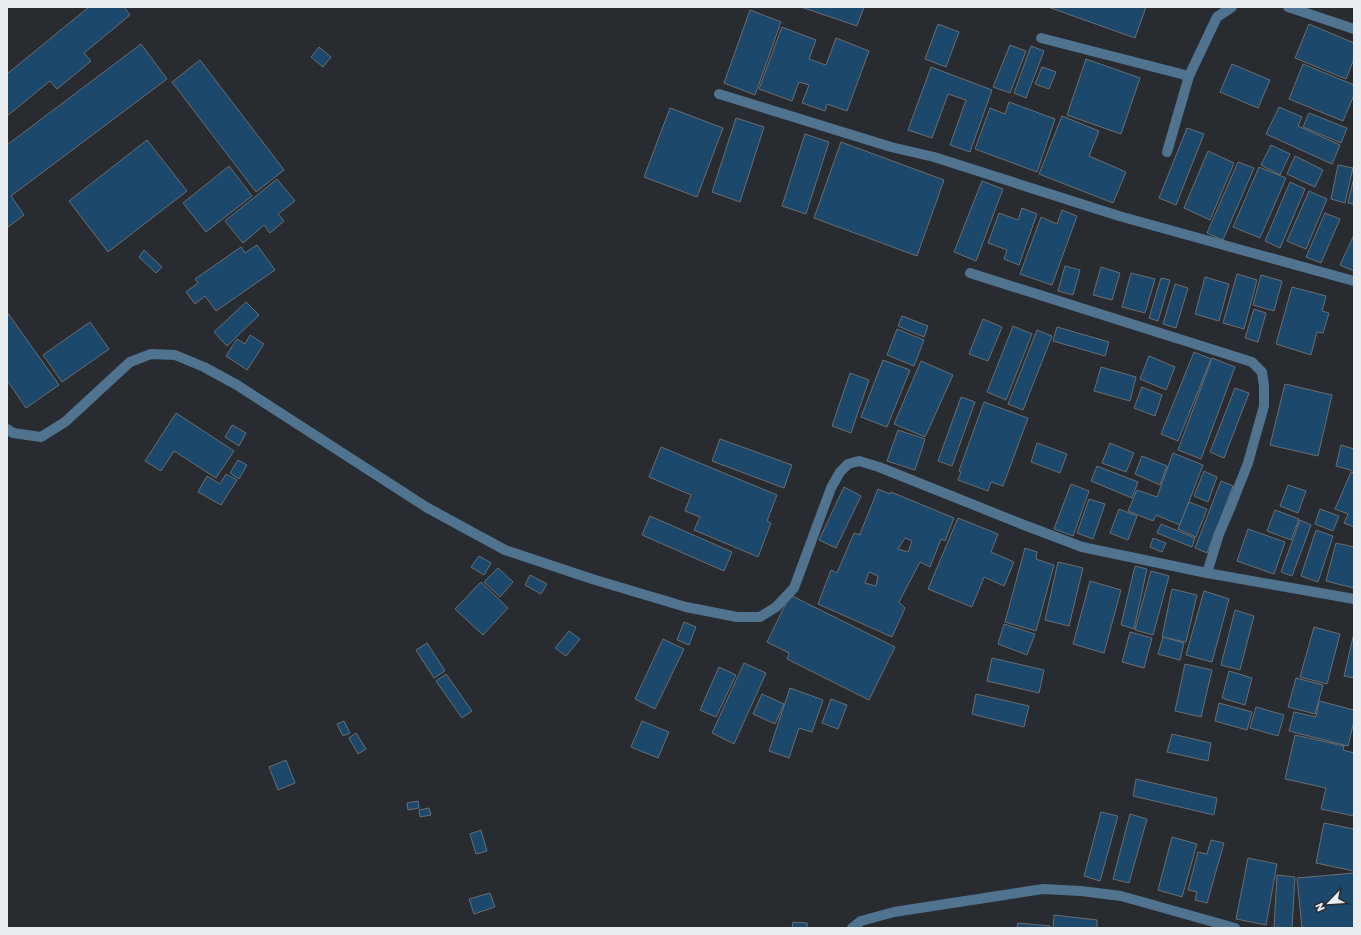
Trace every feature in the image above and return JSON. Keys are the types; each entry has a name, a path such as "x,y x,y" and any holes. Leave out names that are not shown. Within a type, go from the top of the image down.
{"street":[{"path":"1167,152 1189,76 1217,16 1232,7"},
{"path":"1288,7 1354,29"},
{"path":"1041,38 1189,76"},
{"path":"719,94 890,147 934,157 1119,216 1354,281"},
{"path":"970,273 1252,362 1262,372 1264,406 1248,463 1232,506 1219,534 1207,573"},
{"path":"7,429 13,433 41,438 65,422 130,362 151,354 176,355 204,367 237,385 426,506 505,550 592,579 686,607 737,617 760,617 776,607 794,588 831,488 840,472 848,464 859,461 879,467 1082,547 1207,573 1354,599"},
{"path":"852,928 861,921 894,912 1043,889 1081,891 1121,896 1235,928"}],"building":[{"path":"89,7 124,7 130,15 84,53 91,61 57,89 50,81 7,116 7,74"},
{"path":"801,7 864,7 857,26"},
{"path":"1048,7 1146,7 1135,38"},
{"path":"750,10 781,22 755,95 724,83"},
{"path":"938,24 959,32 946,67 925,59"},
{"path":"1309,24 1354,43 1354,59 1346,79 1295,58"},
{"path":"782,27 816,40 809,59 826,65 836,38 869,51 847,111 827,104 825,111 802,103 809,85 799,82 792,101 759,89"},
{"path":"141,44 167,79 11,196 24,215 7,228 7,145"},
{"path":"1010,45 1026,51 1010,93 993,87"},
{"path":"1031,46 1044,51 1026,98 1014,93"},
{"path":"319,47 331,57 323,67 311,57"},
{"path":"1086,59 1140,78 1121,134 1067,115"},
{"path":"200,60 284,170 256,192 172,82"},
{"path":"1232,64 1270,80 1258,108 1220,92"},
{"path":"1303,64 1354,85 1354,95 1343,121 1289,99"},
{"path":"931,67 992,90 970,152 950,145 966,100 948,94 932,138 908,130"},
{"path":"1042,67 1056,72 1049,89 1035,84"},
{"path":"1009,102 1055,119 1037,172 975,149 990,108 1005,114"},
{"path":"1279,107 1302,117 1298,126 1340,145 1332,164 1266,134"},
{"path":"670,108 723,128 697,197 644,177"},
{"path":"1309,113 1347,128 1341,143 1303,127"},
{"path":"1062,116 1099,131 1089,156 1126,172 1113,203 1039,174"},
{"path":"736,118 764,127 740,202 712,192"},
{"path":"1187,128 1204,134 1176,205 1159,198"},
{"path":"805,134 829,142 806,214 782,206"},
{"path":"147,140 187,191 108,252 69,201"},
{"path":"841,142 944,180 917,256 814,218"},
{"path":"1271,145 1290,154 1280,175 1261,165"},
{"path":"1208,151 1234,163 1210,220 1184,208"},
{"path":"1295,156 1323,170 1315,187 1287,174"},
{"path":"1238,162 1254,168 1223,240 1207,233"},
{"path":"1338,165 1353,168 1345,203 1331,199"},
{"path":"229,166 252,196 206,232 183,203"},
{"path":"1259,167 1286,178 1260,238 1233,227"},
{"path":"277,179 295,201 278,214 284,221 270,233 264,225 243,243 225,221"},
{"path":"982,181 1003,189 976,261 954,252"},
{"path":"1354,181 1354,204 1348,203"},
{"path":"1290,182 1305,189 1280,248 1265,241"},
{"path":"1309,191 1327,199 1306,249 1287,241"},
{"path":"1022,208 1037,214 1019,265 1004,259 1007,250 988,243 999,213 1018,220"},
{"path":"1062,210 1077,216 1052,285 1020,274 1041,217 1057,224"},
{"path":"1325,213 1340,219 1321,263 1306,257"},
{"path":"1354,235 1354,271 1340,265"},
{"path":"257,245 275,270 216,311 205,296 195,304 186,292 198,283 195,279 241,247 245,253"},
{"path":"144,250 162,267 156,273 139,257"},
{"path":"1065,266 1080,270 1073,295 1058,291"},
{"path":"1101,267 1120,273 1112,300 1093,295"},
{"path":"1131,273 1155,279 1145,313 1122,307"},
{"path":"1237,274 1257,280 1244,329 1223,323"},
{"path":"1261,275 1282,281 1274,311 1253,305"},
{"path":"1205,277 1229,284 1219,321 1195,314"},
{"path":"1161,278 1170,280 1158,321 1149,318"},
{"path":"1175,284 1188,288 1176,328 1163,324"},
{"path":"1292,287 1326,296 1322,311 1329,313 1323,333 1317,332 1311,355 1276,344"},
{"path":"246,302 259,315 227,346 214,332"},
{"path":"1254,309 1266,313 1258,342 1245,338"},
{"path":"7,312 59,385 26,408 7,380"},
{"path":"902,316 928,326 924,337 898,326"},
{"path":"983,319 1002,327 988,361 969,354"},
{"path":"90,322 109,349 62,382 43,355"},
{"path":"1013,326 1032,334 1006,400 987,392"},
{"path":"1057,327 1109,342 1105,356 1053,341"},
{"path":"897,329 924,340 914,366 887,355"},
{"path":"1037,330 1052,336 1023,410 1008,404"},
{"path":"250,335 264,344 247,370 226,356 237,339 245,344"},
{"path":"1194,352 1211,359 1178,441 1161,434"},
{"path":"1149,356 1175,367 1166,390 1140,379"},
{"path":"1212,358 1235,367 1201,459 1178,450"},
{"path":"883,360 910,370 887,427 861,417"},
{"path":"921,361 953,375 925,437 894,424"},
{"path":"1101,367 1136,377 1130,401 1094,391"},
{"path":"850,373 869,380 851,433 832,426"},
{"path":"1285,384 1332,395 1318,456 1270,445"},
{"path":"1142,387 1162,395 1155,416 1134,408"},
{"path":"1235,388 1249,393 1224,458 1210,452"},
{"path":"961,397 975,402 952,466 938,461"},
{"path":"984,402 1028,418 1003,486 991,482 988,491 958,480 961,472 959,471"},
{"path":"176,413 234,451 216,478 174,451 161,471 145,461"},
{"path":"232,425 246,433 239,446 225,437"},
{"path":"898,430 925,439 915,470 887,461"},
{"path":"720,439 792,465 784,488 712,461"},
{"path":"1037,443 1067,454 1060,473 1031,462"},
{"path":"1110,443 1134,453 1126,472 1102,463"},
{"path":"1341,445 1354,449 1354,471 1336,466"},
{"path":"661,447 777,495 767,521 771,523 758,557 694,530 700,517 685,511 691,495 649,477"},
{"path":"1173,453 1203,465 1180,525 1156,515 1153,521 1128,511 1137,490 1157,497"},
{"path":"1142,456 1167,466 1160,485 1135,474"},
{"path":"238,460 247,465 239,479 230,473"},
{"path":"1097,466 1138,482 1132,498 1091,481"},
{"path":"1204,471 1217,477 1208,502 1194,496"},
{"path":"1351,472 1354,473 1354,527 1344,523 1348,514 1335,509"},
{"path":"226,474 237,480 221,505 198,492 207,476 220,484"},
{"path":"1221,481 1233,486 1207,553 1195,548"},
{"path":"1071,484 1089,491 1073,536 1054,529"},
{"path":"1288,485 1306,491 1298,513 1280,506"},
{"path":"844,487 861,496 836,548 819,540"},
{"path":"878,489 890,494 891,492 954,518 945,541 941,539 930,567 920,562 899,602 905,608 892,637 818,604 831,570 837,573 854,533 861,535 860,534","holes":["905,538 912,541 908,552 898,549","869,572 878,576 876,586 865,583"]},
{"path":"1089,499 1105,504 1093,539 1077,533"},
{"path":"1189,502 1207,509 1196,537 1178,529"},
{"path":"1119,509 1137,516 1128,540 1110,533"},
{"path":"1320,509 1339,516 1333,531 1315,524"},
{"path":"1275,510 1299,519 1291,540 1267,531"},
{"path":"650,516 732,552 724,571 642,535"},
{"path":"958,518 998,534 991,552 1014,562 1004,586 984,577 972,607 928,589"},
{"path":"1300,520 1311,525 1292,576 1281,572"},
{"path":"1161,524 1195,538 1192,547 1157,533"},
{"path":"1248,529 1285,542 1274,574 1237,561"},
{"path":"1316,530 1333,536 1318,582 1301,576"},
{"path":"1153,538 1166,543 1162,552 1150,547"},
{"path":"1336,543 1354,547 1354,588 1326,581"},
{"path":"1025,548 1037,552 1036,559 1054,565 1036,631 1005,622"},
{"path":"479,556 491,563 484,575 471,567"},
{"path":"1058,562 1083,568 1069,626 1045,620"},
{"path":"1135,566 1147,569 1134,629 1121,625"},
{"path":"498,568 513,582 500,597 484,582"},
{"path":"1151,571 1169,576 1153,635 1135,630"},
{"path":"530,575 547,584 541,594 525,585"},
{"path":"1090,581 1121,590 1104,653 1073,644"},
{"path":"481,582 508,608 483,635 455,609"},
{"path":"1172,589 1197,595 1186,642 1162,637"},
{"path":"1204,591 1229,599 1212,662 1186,655"},
{"path":"790,595 895,647 869,700 787,659 789,653 767,642"},
{"path":"1235,610 1254,616 1240,670 1221,665"},
{"path":"684,622 696,627 689,645 677,640"},
{"path":"1004,624 1035,634 1027,655 998,644"},
{"path":"1314,627 1340,634 1327,684 1300,677"},
{"path":"569,631 580,639 566,656 555,648"},
{"path":"1130,632 1152,638 1144,668 1122,662"},
{"path":"1354,633 1354,678 1344,676"},
{"path":"1163,637 1184,643 1180,660 1158,654"},
{"path":"663,639 684,649 655,709 635,699"},
{"path":"427,643 445,671 434,678 416,650"},
{"path":"992,658 1044,670 1039,693 987,681"},
{"path":"744,663 766,673 734,744 712,733"},
{"path":"1185,664 1212,670 1201,717 1175,711"},
{"path":"719,667 736,675 716,717 700,710"},
{"path":"1229,671 1252,678 1245,705 1222,698"},
{"path":"446,674 472,711 462,718 436,681"},
{"path":"1296,678 1323,685 1315,714 1288,707"},
{"path":"790,688 823,700 812,732 799,728 789,758 769,751"},
{"path":"762,694 784,704 775,724 753,714"},
{"path":"976,694 1029,706 1024,727 972,714"},
{"path":"831,699 847,705 838,729 822,723"},
{"path":"1319,701 1354,710 1354,721 1348,746 1289,731 1294,712 1316,717"},
{"path":"1219,703 1252,712 1247,730 1215,721"},
{"path":"1256,707 1284,715 1278,736 1250,728"},
{"path":"344,721 350,733 343,736 337,724"},
{"path":"642,721 669,732 658,758 631,747"},
{"path":"356,733 366,749 358,754 349,738"},
{"path":"1172,734 1211,743 1208,761 1167,752"},
{"path":"1295,735 1344,746 1343,750 1354,753 1354,816 1321,809 1326,788 1285,779"},
{"path":"286,760 295,783 278,790 269,767"},
{"path":"1136,779 1217,798 1214,815 1133,796"},
{"path":"418,801 419,808 408,810 407,803"},
{"path":"429,808 431,815 420,817 419,810"},
{"path":"1101,812 1118,816 1100,881 1084,876"},
{"path":"1130,814 1147,819 1129,883 1113,879"},
{"path":"1324,823 1354,829 1354,871 1316,863"},
{"path":"481,830 487,851 476,854 470,834"},
{"path":"1172,837 1197,844 1182,897 1158,890"},
{"path":"1211,840 1224,843 1207,903 1195,900 1197,892 1188,890 1198,852 1207,854"},
{"path":"1248,858 1277,864 1266,925 1236,919"},
{"path":"1354,873 1354,928 1302,928 1297,878"},
{"path":"1277,875 1295,877 1292,928 1274,927"},
{"path":"490,893 495,907 474,914 469,899"},
{"path":"1054,915 1097,920 1097,928 1053,928"},
{"path":"793,922 807,923 807,928 792,928"},
{"path":"1018,923 1050,926 1050,928 1017,928"}]}
